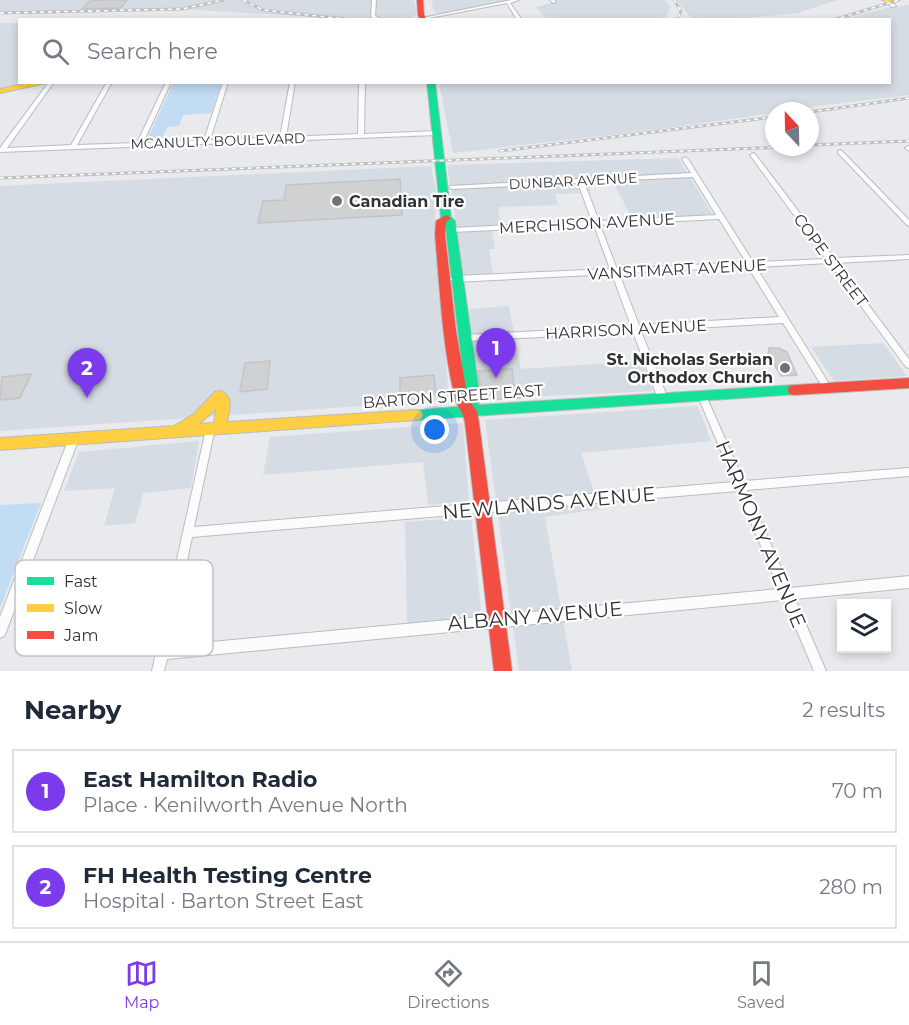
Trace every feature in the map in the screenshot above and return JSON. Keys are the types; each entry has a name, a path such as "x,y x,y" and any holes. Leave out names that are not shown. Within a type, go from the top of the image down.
{"main road":[{"path":"420,0 421,15 424,14"},
{"path":"0,91 39,84"},
{"path":"431,84 446,218 450,221 452,230 451,279 462,399 470,411"},
{"path":"446,218 441,221 440,236 466,338 473,398 470,411 503,671"},
{"name":"BARTON STREET EAST","path":"0,444 909,383"},
{"path":"172,431 199,418 220,396 224,399 215,428"}],"street":[{"path":"374,0 374,17 376,18"},
{"path":"424,14 443,15 517,0"},
{"path":"508,2 519,18"},
{"path":"467,10 471,18"},
{"path":"1,150 49,84"},
{"path":"73,147 109,84"},
{"path":"139,144 168,84"},
{"path":"206,142 225,84"},
{"path":"283,139 293,84"},
{"path":"361,136 362,84"},
{"name":"MCANULTY BOULEVARD","path":"1,150 436,133"},
{"path":"840,152 909,224"},
{"name":"COPE STREET","path":"753,155 909,365"},
{"path":"685,159 828,389"},
{"name":"DUNBAR AVENUE","path":"452,187 695,175"},
{"path":"580,180 663,399"},
{"name":"MERCHISON AVENUE","path":"452,230 722,217"},
{"name":"VANSITMART AVENUE","path":"451,279 909,257"},
{"name":"HARRISON AVENUE","path":"466,338 786,320"},
{"name":"HARMONY AVENUE","path":"702,396 820,671"},
{"path":"183,560 215,428"},
{"path":"27,560 74,438"},
{"name":"NEWLANDS AVENUE","path":"189,532 909,472"},
{"name":"ALBANY AVENUE","path":"213,648 909,582"},
{"path":"0,632 15,593"},
{"path":"158,671 160,656"}],"shaded area":[{"path":"0,0 414,0 417,13 413,18 334,18 177,9 0,13"},
{"path":"432,0 511,0 438,14 433,10"},
{"path":"550,0 665,0 671,7 665,18 546,18 536,7 552,3"},
{"path":"676,0 837,0 798,13 746,18 691,18"},
{"path":"909,5 909,95 819,106 819,102 765,102 765,114 653,130 453,153 439,84 891,84 891,18 849,18 886,8"},
{"path":"0,23 18,23 18,84 28,84 0,88"},
{"path":"173,84 222,84 211,113 183,115 179,126 167,127 161,141 147,140"},
{"path":"678,158 713,215 633,220 613,182 588,183 591,193 555,194 558,205 498,207 501,225 491,225 495,249 489,249 493,273 464,275 447,165"},
{"path":"431,166 438,200 435,216 449,400 0,431 0,186"},
{"path":"509,306 521,369 642,361 653,391 481,399 469,309"},
{"path":"883,343 907,376 834,381 811,347"},
{"path":"698,406 711,441 581,453 600,509 545,517 572,671 519,671 485,420"},
{"path":"463,423 469,501 428,505 423,462 263,475 270,437"},
{"path":"199,441 191,488 143,493 135,523 104,526 115,488 64,491 79,452"},
{"path":"41,503 19,560 15,560 15,570 0,608 0,505"},
{"path":"471,517 482,618 407,624 405,522"}],"building":[{"path":"91,0 127,0 121,8 82,9"},
{"name":"Canadian Tire","path":"400,179 402,215 258,223 263,201 284,200 286,185"},
{"name":"St. Nicholas Serbian Orthodox Church","path":"769,348 779,348 787,352 797,375 781,376 768,354"},
{"path":"270,361 267,389 240,392 245,363"},
{"path":"512,369 514,386 519,385 521,398 485,400 482,397 478,371"},
{"path":"31,374 20,398 0,400 2,377"},
{"path":"434,375 436,394 400,396 400,378"}],"railway":[{"path":"0,13 182,9 223,0"},
{"path":"243,0 263,10 336,18"},
{"path":"674,0 681,11 678,18"},
{"path":"840,18 899,0"},
{"path":"819,111 909,98"},
{"path":"500,151 765,118"},
{"path":"819,145 909,141"},
{"path":"0,178 765,148"}],"traffic: fast":[{"path":"431,84 446,218 450,221 473,398 470,411"},
{"path":"416,415 794,390"}],"traffic: slow":[{"path":"885,0 892,0"},
{"path":"0,91 37,84"},
{"path":"180,428 199,418 220,396 224,399 220,427"},
{"path":"0,444 416,415"}],"traffic: jam":[{"path":"420,0 423,18"},
{"path":"446,218 441,221 440,235 450,331 462,400 470,411 472,423 503,671"},
{"path":"794,390 909,383"}],"place":[{"name":"Canadian Tire","path":"337,201"},
{"name":"St. Nicholas Serbian Orthodox Church","path":"785,368"},
{"name":"East Hamilton Radio","path":"496,378"},
{"name":"FH Health Testing Centre","path":"87,398"}]}
